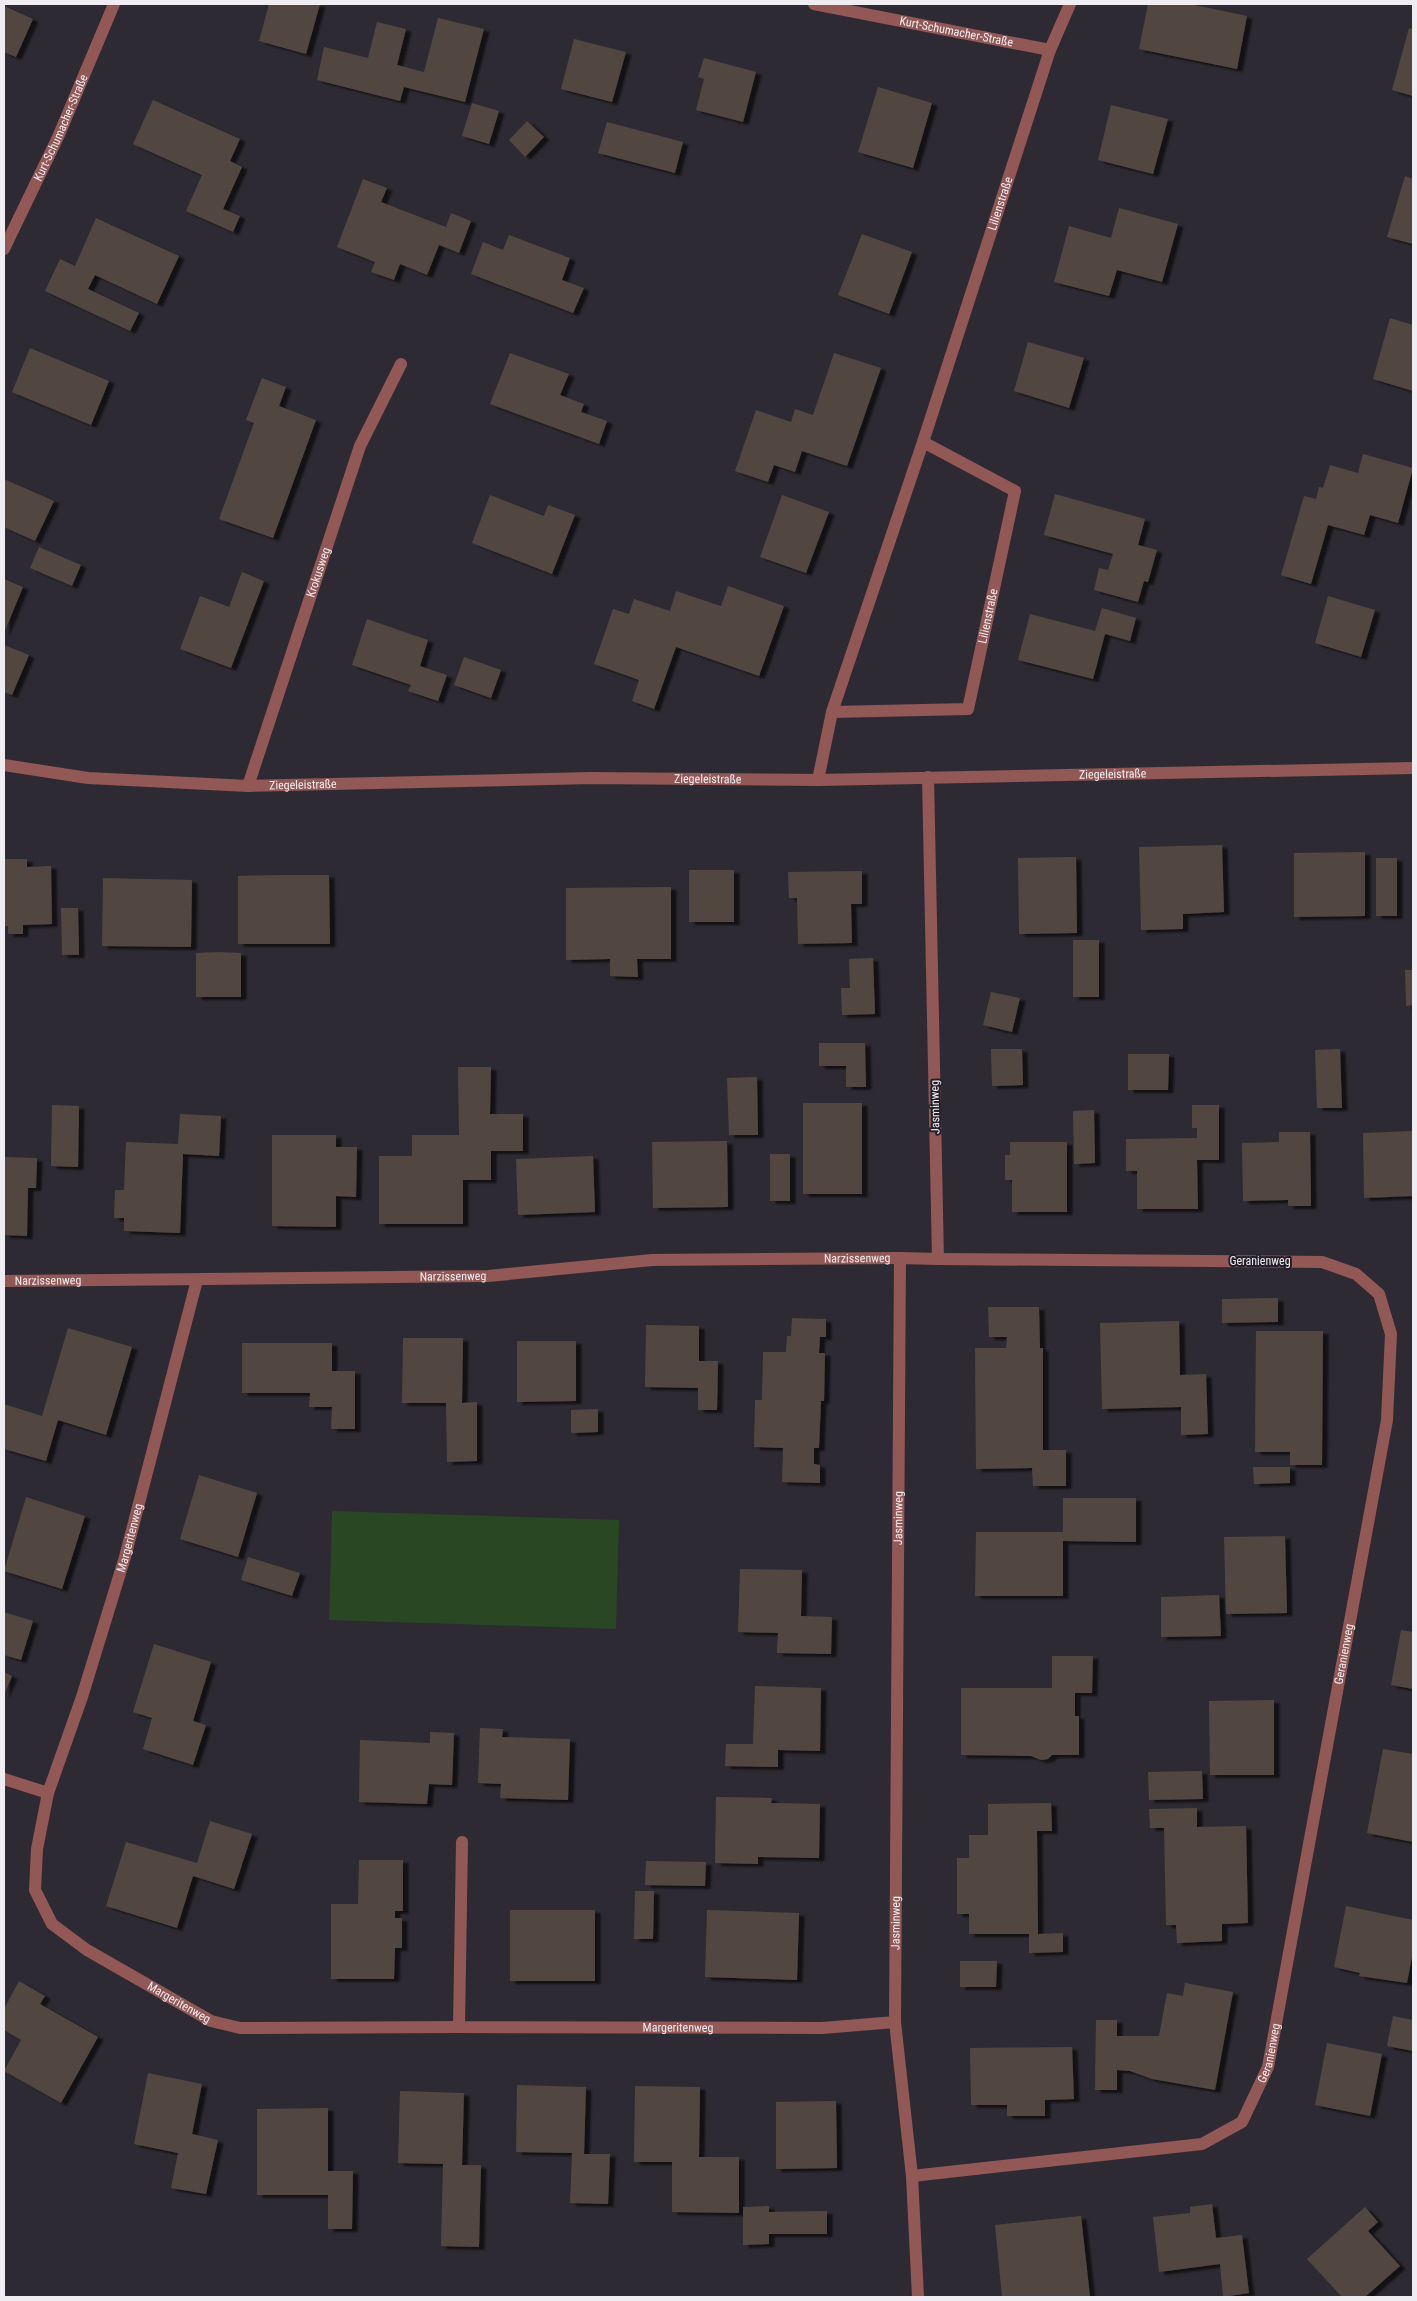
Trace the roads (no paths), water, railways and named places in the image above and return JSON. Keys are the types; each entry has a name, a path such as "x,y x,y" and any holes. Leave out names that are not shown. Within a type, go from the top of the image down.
{"street":[{"name":"Kurt-Schumacher-Straße","path":"4,250 58,136 114,4"},
{"name":"Kurt-Schumacher-Straße","path":"814,4 1050,50"},
{"path":"1050,50 1070,4"},
{"name":"Lilienstraße","path":"818,780 832,712 923,442 1050,50"},
{"name":"Krokusweg","path":"248,786 360,446 401,364"},
{"name":"Lilienstraße","path":"832,712 968,709 1015,491 923,442"},
{"name":"Ziegeleistraße","path":"4,765 88,778 248,786 591,778 818,780 928,776 1413,768"},
{"name":"Jasminweg","path":"928,776 938,1259"},
{"path":"900,1258 938,1259"},
{"name":"Jasminweg","path":"900,1258 894,2022 912,2176 918,2297"},
{"name":"Narzissenweg","path":"4,1281 488,1276 652,1260 900,1258"},
{"name":"Geranienweg","path":"912,2176 1202,2144 1242,2122 1268,2067 1387,1420 1391,1334 1379,1294 1356,1274 1322,1262 938,1259"},
{"name":"Margeritenweg","path":"197,1280 125,1557 82,1697 48,1793 37,1849 35,1890 52,1924 87,1950 211,2022 240,2028 822,2028 894,2022"},
{"path":"4,1780 48,1793"},
{"path":"459,2027 462,1842"}]}
